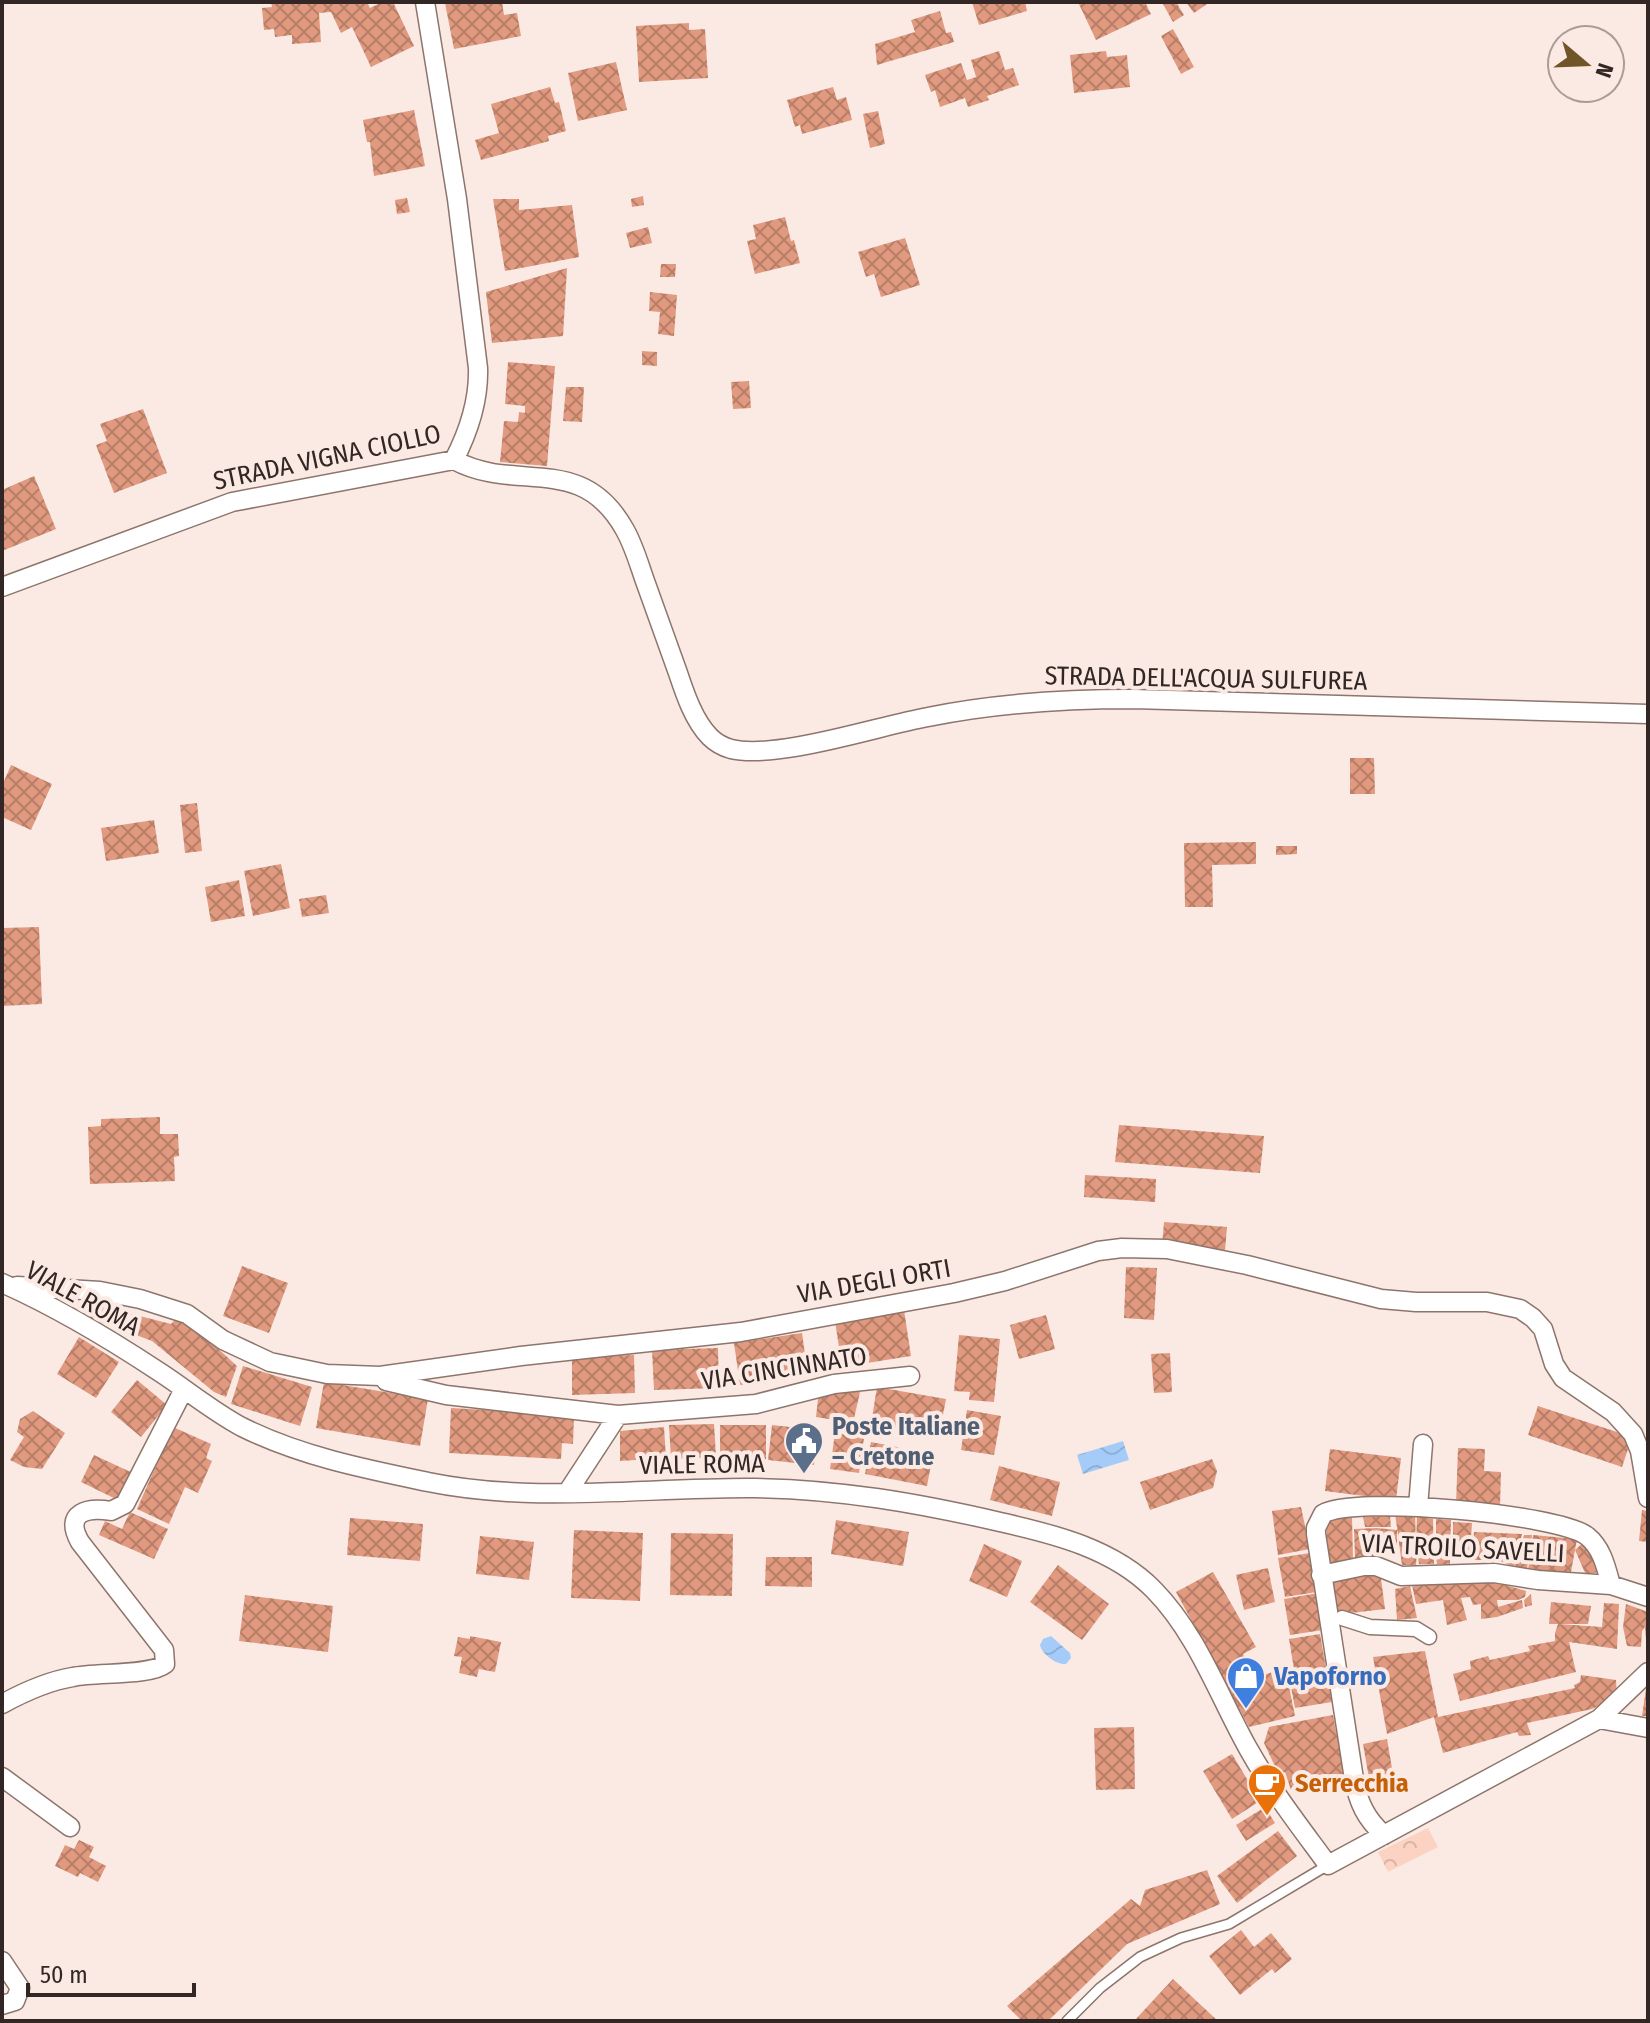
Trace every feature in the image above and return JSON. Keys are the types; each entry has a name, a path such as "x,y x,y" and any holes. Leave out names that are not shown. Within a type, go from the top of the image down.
{"street":[{"name":"STRADA VIGNA CIOLLO","path":"2,587 232,502 454,460 470,423 477,394 478,368 457,199 425,2"},
{"name":"STRADA DELL'ACQUA SULFUREA","path":"454,460 484,470 568,481 592,491 606,503 630,541 696,715 712,739 732,749 774,750 930,716 1060,700 1133,699 1648,714"},
{"name":"VIA DEGLI ORTI","path":"4,1284 100,1291 140,1299 179,1310 223,1340 270,1362 327,1374 368,1376 741,1332 954,1293 1005,1281 1098,1251 1167,1249 1394,1301 1487,1302 1520,1309 1543,1329 1554,1364 1563,1378 1613,1412 1628,1427 1640,1451 1648,1498"},
{"name":"VIALE ROMA","path":"4,1284 74,1320 238,1424 302,1451 451,1486 567,1493 758,1488 857,1494 1024,1527 1097,1551 1142,1579 1178,1619 1258,1766 1328,1865"},
{"name":"VIA CINCINNATO","path":"368,1376 446,1395 618,1415 756,1404 834,1384 910,1376"},
{"path":"2,1704 68,1678 146,1671 165,1664 164,1650 80,1542 75,1530 76,1522 84,1511 95,1508 111,1511 125,1504 184,1389"},
{"path":"567,1493 618,1415"},
{"path":"1418,1507 1423,1444"},
{"path":"1384,1835 1370,1822 1358,1798 1321,1575 1316,1528 1323,1514 1347,1507 1418,1507 1562,1526 1579,1531 1598,1547 1611,1585"},
{"name":"VIA TROILO SAVELLI","path":"1321,1575 1364,1566 1376,1566 1401,1576 1482,1573 1611,1585 1648,1597"},
{"path":"1342,1618 1370,1627 1416,1629 1429,1637"},
{"path":"1328,1865 1599,1719 1648,1672"},
{"path":"1599,1719 1648,1728"},
{"path":"2,1777 70,1827"},
{"path":"2,1961 20,1988 15,2001 2,2005"}],"lane":[{"path":"1067,2021 1100,1988 1140,1957 1181,1938 1229,1924 1328,1865"}],"green space":[{"path":"1428,1828 1438,1847 1388,1872 1378,1852"}],"water":[{"path":"1123,1441 1129,1460 1083,1474 1077,1455"},
{"path":"1051,1636 1070,1653 1071,1658 1066,1664 1054,1661 1041,1648 1043,1639"}],"building":[{"path":"271,2 367,2 370,8 382,2 393,2 414,46 371,67 352,27 341,33 331,12 319,13 321,42 292,44 292,35 275,37 274,29 264,30 262,8 272,7"},
{"path":"502,2 504,15 517,13 521,36 454,49 445,3"},
{"path":"972,2 1025,2 1027,11 979,25"},
{"path":"1078,2 1145,2 1151,14 1096,40"},
{"path":"1176,2 1184,15 1173,22 1163,4"},
{"path":"1186,2 1210,2 1194,13"},
{"path":"940,11 946,33 951,32 954,42 877,65 875,44 915,32 911,20"},
{"path":"689,23 689,30 705,29 708,78 639,82 636,26"},
{"path":"1173,29 1194,67 1181,74 1161,36"},
{"path":"999,51 1005,70 1013,68 1019,85 987,96 989,100 968,107 965,98 940,107 935,90 931,92 925,75 961,63 967,80 976,77 971,60"},
{"path":"1106,51 1107,57 1127,55 1130,87 1074,93 1070,55"},
{"path":"616,62 627,110 578,121 568,73"},
{"path":"550,87 555,103 559,102 566,131 548,136 549,141 481,160 475,140 499,133 491,104"},
{"path":"833,87 837,100 846,97 852,120 802,134 800,125 795,127 787,100"},
{"path":"414,110 425,166 374,176 370,142 367,142 363,120"},
{"path":"878,111 885,144 870,148 863,114"},
{"path":"643,196 644,205 632,207 631,199"},
{"path":"407,198 410,212 397,214 395,200"},
{"path":"493,199 519,199 519,210 572,205 579,257 505,271"},
{"path":"785,217 800,263 755,274 747,241 756,239 753,225"},
{"path":"648,227 652,243 630,248 626,233"},
{"path":"905,238 920,285 881,297 874,274 866,277 858,252"},
{"path":"661,264 676,264 675,277 660,277"},
{"path":"567,268 563,336 492,343 486,292"},
{"path":"650,292 677,295 674,336 658,334 660,312 649,311"},
{"path":"642,351 657,352 657,366 642,365"},
{"path":"508,362 555,366 547,466 500,462 504,421 518,422 519,412 525,413 525,406 505,404"},
{"path":"749,381 751,408 733,409 731,382"},
{"path":"566,387 584,387 582,422 563,421"},
{"path":"143,409 167,473 114,493 96,445 107,441 100,424"},
{"path":"34,476 56,529 2,551 2,490"},
{"path":"1350,758 1374,758 1375,794 1350,794"},
{"path":"11,765 52,784 31,830 2,817 2,786"},
{"path":"197,803 202,851 185,853 180,805"},
{"path":"154,820 159,853 106,861 101,828"},
{"path":"1256,842 1256,864 1212,865 1213,907 1185,907 1184,843"},
{"path":"1276,846 1297,846 1297,854 1276,855"},
{"path":"281,864 290,908 253,916 244,871"},
{"path":"239,880 245,916 211,922 205,887"},
{"path":"326,895 329,913 302,917 299,899"},
{"path":"39,927 42,1004 2,1006 2,928"},
{"path":"160,1117 160,1134 178,1134 179,1156 174,1157 175,1181 90,1184 88,1127 101,1126 101,1119"},
{"path":"1119,1125 1264,1136 1260,1173 1115,1162"},
{"path":"1085,1175 1156,1179 1155,1202 1084,1197"},
{"path":"1164,1222 1227,1227 1225,1251 1162,1246"},
{"path":"242,1266 288,1283 269,1333 223,1316"},
{"path":"1126,1267 1157,1268 1154,1320 1124,1318"},
{"path":"89,1303 171,1324 180,1314 237,1366 226,1397 214,1392 152,1341 85,1316"},
{"path":"904,1310 911,1356 842,1367 835,1321"},
{"path":"1046,1315 1055,1349 1019,1359 1010,1325"},
{"path":"802,1333 808,1375 740,1385 734,1343"},
{"path":"959,1335 1000,1339 994,1402 969,1400 970,1392 954,1391"},
{"path":"79,1337 119,1362 96,1398 57,1374"},
{"path":"718,1348 719,1388 654,1390 652,1350"},
{"path":"1170,1353 1172,1392 1154,1393 1151,1354"},
{"path":"634,1355 635,1393 572,1395 572,1357"},
{"path":"243,1366 312,1387 300,1426 231,1404"},
{"path":"137,1380 167,1405 141,1437 111,1412"},
{"path":"324,1382 428,1399 420,1446 316,1428"},
{"path":"877,1387 946,1399 939,1436 871,1424"},
{"path":"819,1390 860,1392 853,1423 816,1417"},
{"path":"1538,1406 1632,1437 1622,1467 1528,1435"},
{"path":"451,1408 574,1415 573,1444 562,1443 561,1459 449,1453"},
{"path":"967,1410 1001,1416 994,1455 961,1450"},
{"path":"33,1411 65,1433 42,1469 24,1467 10,1460 24,1437 17,1432 20,1419"},
{"path":"714,1424 716,1457 671,1459 669,1425"},
{"path":"720,1425 766,1425 766,1459 720,1459"},
{"path":"772,1425 817,1430 814,1465 768,1460"},
{"path":"173,1427 211,1444 206,1458 212,1461 198,1493 185,1487 169,1524 137,1509"},
{"path":"664,1427 666,1458 620,1461 620,1431"},
{"path":"835,1433 864,1438 859,1473 830,1469"},
{"path":"871,1442 933,1454 927,1486 865,1474"},
{"path":"1458,1448 1485,1449 1484,1471 1501,1472 1500,1506 1456,1505"},
{"path":"1330,1449 1401,1458 1396,1500 1325,1491"},
{"path":"94,1455 137,1475 124,1503 81,1482"},
{"path":"1212,1459 1217,1471 1213,1488 1150,1510 1140,1482"},
{"path":"999,1466 1060,1482 1052,1516 990,1500"},
{"path":"1301,1507 1310,1549 1278,1555 1272,1511"},
{"path":"1642,1510 1648,1511 1648,1542 1639,1541"},
{"path":"130,1512 168,1529 154,1559 99,1535 105,1521 122,1529"},
{"path":"1395,1513 1415,1513 1416,1545 1417,1516 1433,1519 1434,1564 1419,1564 1417,1551 1416,1565 1402,1565"},
{"path":"1352,1516 1353,1559 1328,1565 1326,1520"},
{"path":"1390,1516 1391,1527 1365,1527 1363,1517"},
{"path":"350,1518 423,1524 420,1561 347,1555"},
{"path":"1436,1519 1451,1520 1450,1546 1436,1547"},
{"path":"836,1520 909,1532 903,1566 831,1554"},
{"path":"1453,1522 1472,1523 1470,1553 1453,1551"},
{"path":"1354,1529 1397,1530 1397,1547 1376,1546 1377,1556 1355,1558"},
{"path":"574,1530 643,1533 640,1601 571,1598"},
{"path":"1474,1532 1522,1534 1514,1567 1498,1560 1472,1560"},
{"path":"671,1533 733,1534 732,1596 670,1595"},
{"path":"1524,1535 1532,1535 1527,1569 1515,1566"},
{"path":"1533,1535 1577,1539 1571,1572 1544,1574 1528,1570"},
{"path":"480,1536 534,1542 529,1580 476,1574"},
{"path":"1585,1541 1602,1571 1586,1575 1575,1550"},
{"path":"984,1544 1022,1561 1007,1597 969,1581"},
{"path":"1450,1549 1450,1564 1437,1564 1435,1550"},
{"path":"1310,1553 1317,1592 1285,1597 1278,1558"},
{"path":"766,1557 812,1557 812,1587 765,1586"},
{"path":"1058,1565 1109,1604 1082,1640 1030,1602"},
{"path":"1268,1568 1275,1602 1244,1610 1236,1575"},
{"path":"1380,1571 1385,1609 1334,1615 1330,1578"},
{"path":"1213,1572 1256,1647 1243,1654 1254,1679 1285,1667 1295,1716 1249,1727 1176,1592"},
{"path":"1479,1581 1526,1591 1525,1597 1518,1600 1497,1600 1498,1607 1522,1600 1523,1608 1481,1619 1481,1604 1473,1605 1470,1597 1461,1598 1467,1620 1447,1625 1443,1600 1416,1604 1412,1585"},
{"path":"1410,1586 1417,1618 1397,1620 1395,1589"},
{"path":"1318,1593 1323,1630 1290,1635 1284,1599"},
{"path":"1531,1594 1532,1605 1525,1607 1524,1600"},
{"path":"245,1595 333,1606 328,1652 239,1641"},
{"path":"1551,1602 1591,1606 1588,1624 1549,1624"},
{"path":"1604,1603 1619,1604 1617,1649 1569,1642 1576,1672 1460,1701 1453,1674 1471,1669 1470,1661 1530,1651 1528,1646 1555,1641 1558,1624 1602,1627"},
{"path":"1626,1604 1648,1612 1648,1640 1645,1627 1641,1647 1627,1646 1623,1627"},
{"path":"1320,1634 1332,1702 1295,1708 1289,1676 1295,1675 1289,1639"},
{"path":"470,1636 501,1642 495,1672 479,1669 477,1677 459,1673 462,1657 454,1656 458,1637 470,1639"},
{"path":"1425,1651 1438,1717 1575,1688 1581,1675 1616,1680 1617,1697 1592,1709 1527,1723 1531,1735 1519,1736 1517,1732 1443,1753 1434,1717 1387,1734 1373,1657"},
{"path":"1646,1689 1648,1716 1642,1716"},
{"path":"1333,1715 1345,1779 1291,1790 1285,1772 1279,1775 1264,1743 1269,1727"},
{"path":"1134,1727 1135,1789 1096,1790 1094,1728"},
{"path":"1387,1739 1393,1774 1369,1778 1363,1744"},
{"path":"1232,1754 1260,1801 1232,1819 1203,1771"},
{"path":"1265,1807 1275,1823 1246,1841 1236,1825"},
{"path":"1278,1831 1297,1856 1237,1903 1217,1876"},
{"path":"79,1840 94,1847 89,1857 106,1866 98,1882 55,1866 65,1845 74,1849"},
{"path":"1207,1870 1220,1904 1127,1944 1048,2021 1022,2021 1007,2006 1131,1899 1140,1906 1145,1890"},
{"path":"1241,1930 1254,1947 1271,1933 1292,1959 1275,1973 1272,1969 1240,1995 1209,1956"},
{"path":"1173,1979 1218,2021 1134,2021"}],"place":[{"name":"Poste Italiane – Cretone","path":"804,1475"},
{"name":"Vapoforno","path":"1246,1710"},
{"name":"Serrecchia","path":"1267,1817"}]}
